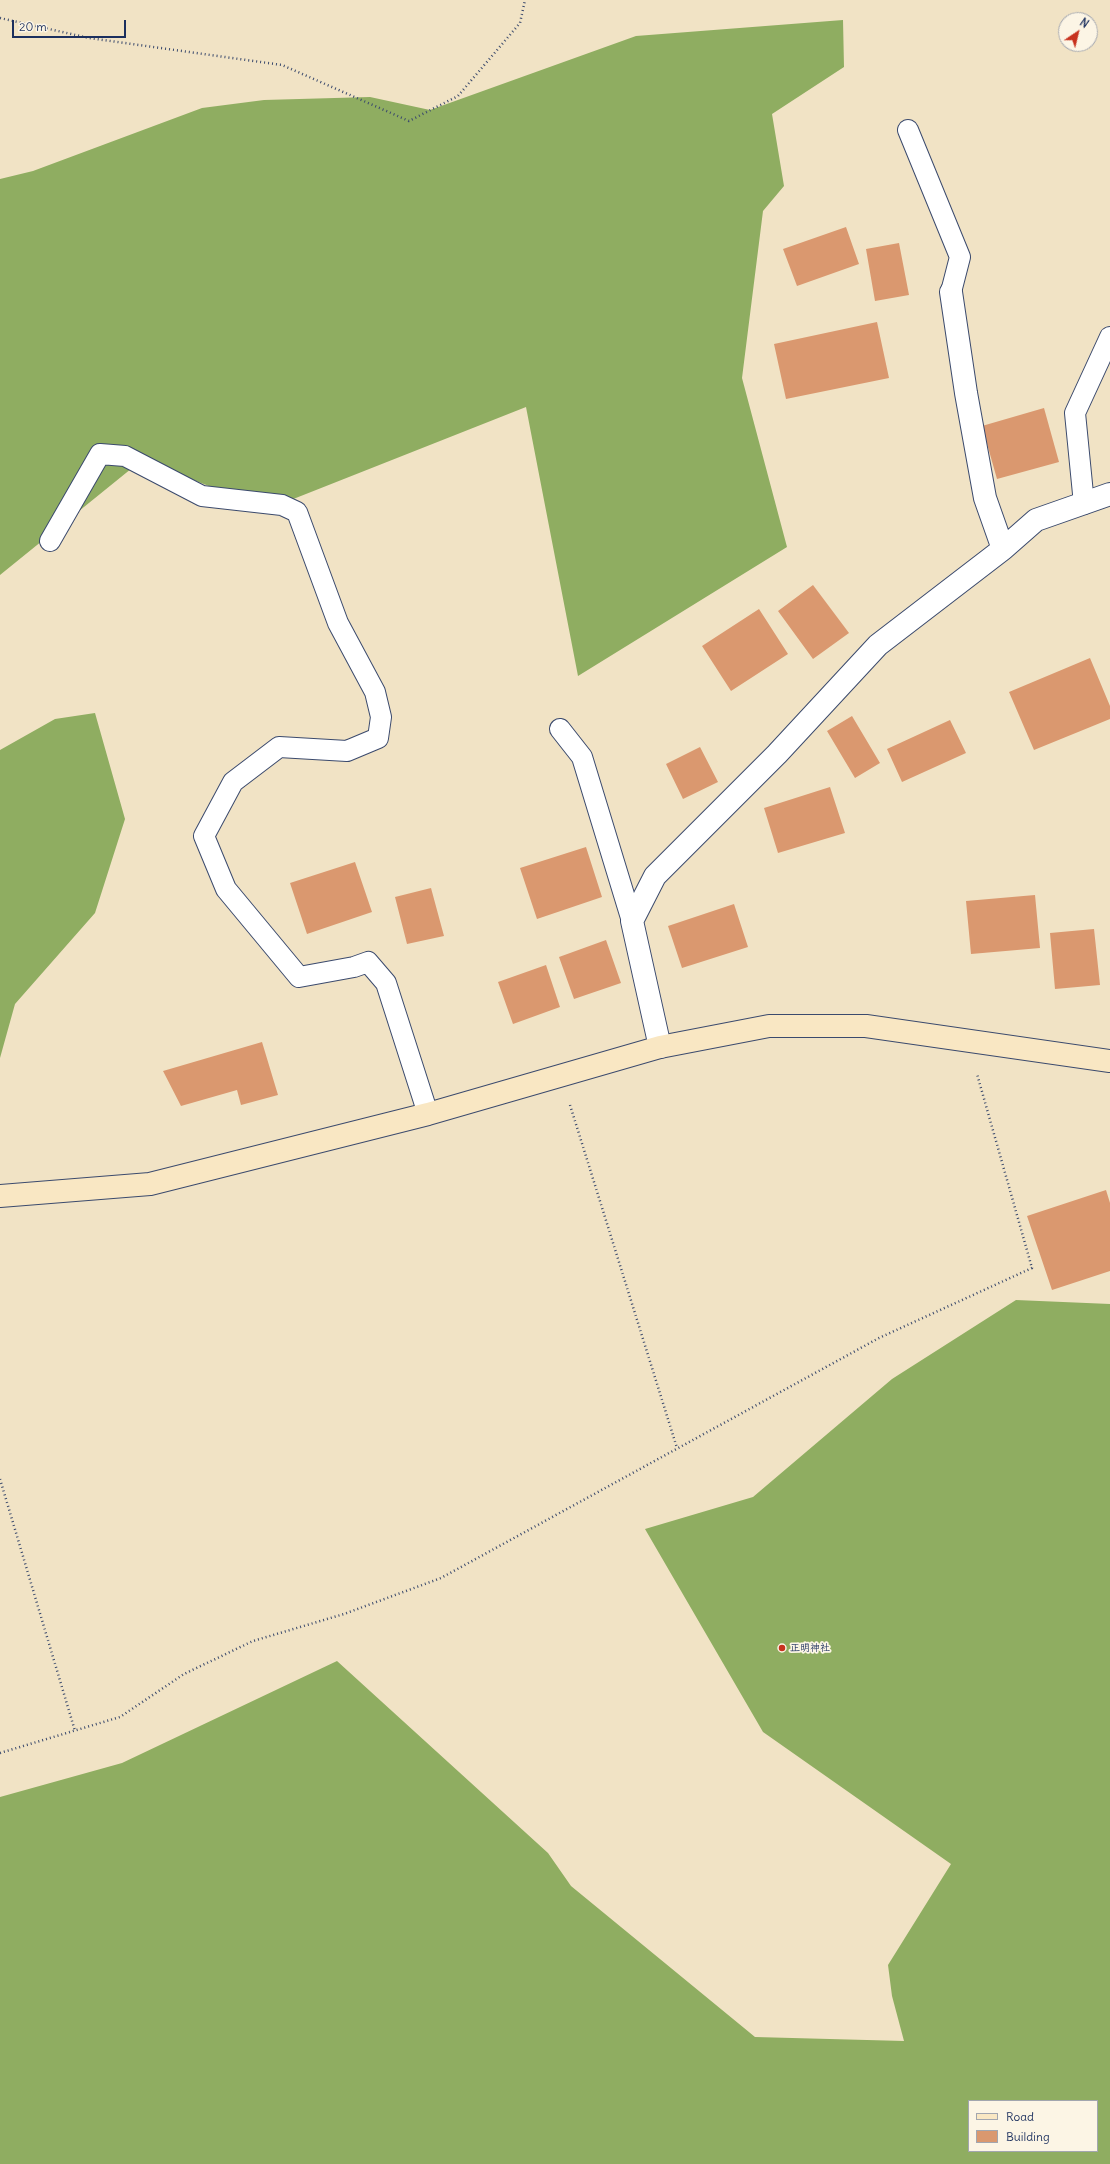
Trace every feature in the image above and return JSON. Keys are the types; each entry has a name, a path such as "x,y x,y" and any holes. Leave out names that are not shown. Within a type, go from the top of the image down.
{"street":[{"path":"951,292 966,393 985,498 1003,549"},
{"path":"660,1047 632,921 655,876 777,754 878,645 1003,549 1036,520 1110,494"},
{"path":"0,1196 150,1184 428,1114 561,1074 660,1047 769,1026 866,1026 1110,1061"}],"lane":[{"path":"908,130 960,257 951,292"},
{"path":"1084,504 1075,413 1110,338"},
{"path":"50,541 100,454 125,456 202,496 282,505 297,512 338,624 375,692 382,717 378,738 347,751 279,747 233,782 204,836 226,888 299,977 354,967 368,962 386,983 428,1114"},
{"path":"560,729 582,757 632,921"}],"path":[{"path":"0,18 89,38 282,65 408,121 458,96 520,23 525,0"},
{"path":"0,1753 120,1717 184,1674 252,1641 344,1614 441,1578 879,1338 1032,1268 968,1041"},
{"path":"561,1074 677,1448"},
{"path":"0,1479 74,1731"}],"green space":[{"path":"843,20 844,67 772,114 784,186 763,211 742,378 787,547 578,676 526,407 268,509 142,460 0,575 0,179 33,171 202,108 264,100 370,97 430,110 636,36"},
{"path":"95,713 125,819 95,913 15,1004 0,1058 0,750 55,719"},
{"path":"1016,1300 1110,1304 1110,2164 0,2164 0,1797 122,1763 337,1661 548,1853 571,1886 755,2037 904,2041 892,1996 888,1965 951,1864 763,1732 645,1529 753,1497 892,1379"}],"building":[{"path":"846,227 859,264 797,286 783,249"},
{"path":"899,243 909,295 875,301 866,249"},
{"path":"877,322 889,378 786,399 774,344"},
{"path":"1044,408 1059,462 997,479 982,426"},
{"path":"813,585 849,633 813,659 778,611"},
{"path":"759,609 788,654 731,691 702,646"},
{"path":"1090,658 1110,706 1110,719 1034,750 1009,692"},
{"path":"852,716 880,763 855,778 827,731"},
{"path":"950,720 966,753 902,782 887,749"},
{"path":"700,747 718,782 683,799 666,764"},
{"path":"830,787 845,833 778,853 764,808"},
{"path":"586,847 602,897 537,919 520,868"},
{"path":"355,862 372,912 307,934 290,883"},
{"path":"431,888 444,936 407,944 395,897"},
{"path":"1035,895 1040,948 971,954 966,901"},
{"path":"734,904 748,947 682,968 668,926"},
{"path":"1094,929 1100,985 1055,989 1050,933"},
{"path":"606,940 621,983 574,999 559,957"},
{"path":"546,965 560,1007 513,1024 498,982"},
{"path":"262,1042 278,1095 241,1105 237,1090 181,1106 163,1071"},
{"path":"1106,1190 1110,1203 1110,1271 1052,1290 1027,1216"}],"place":[{"name":"正明神社","path":"782,1648"}]}
